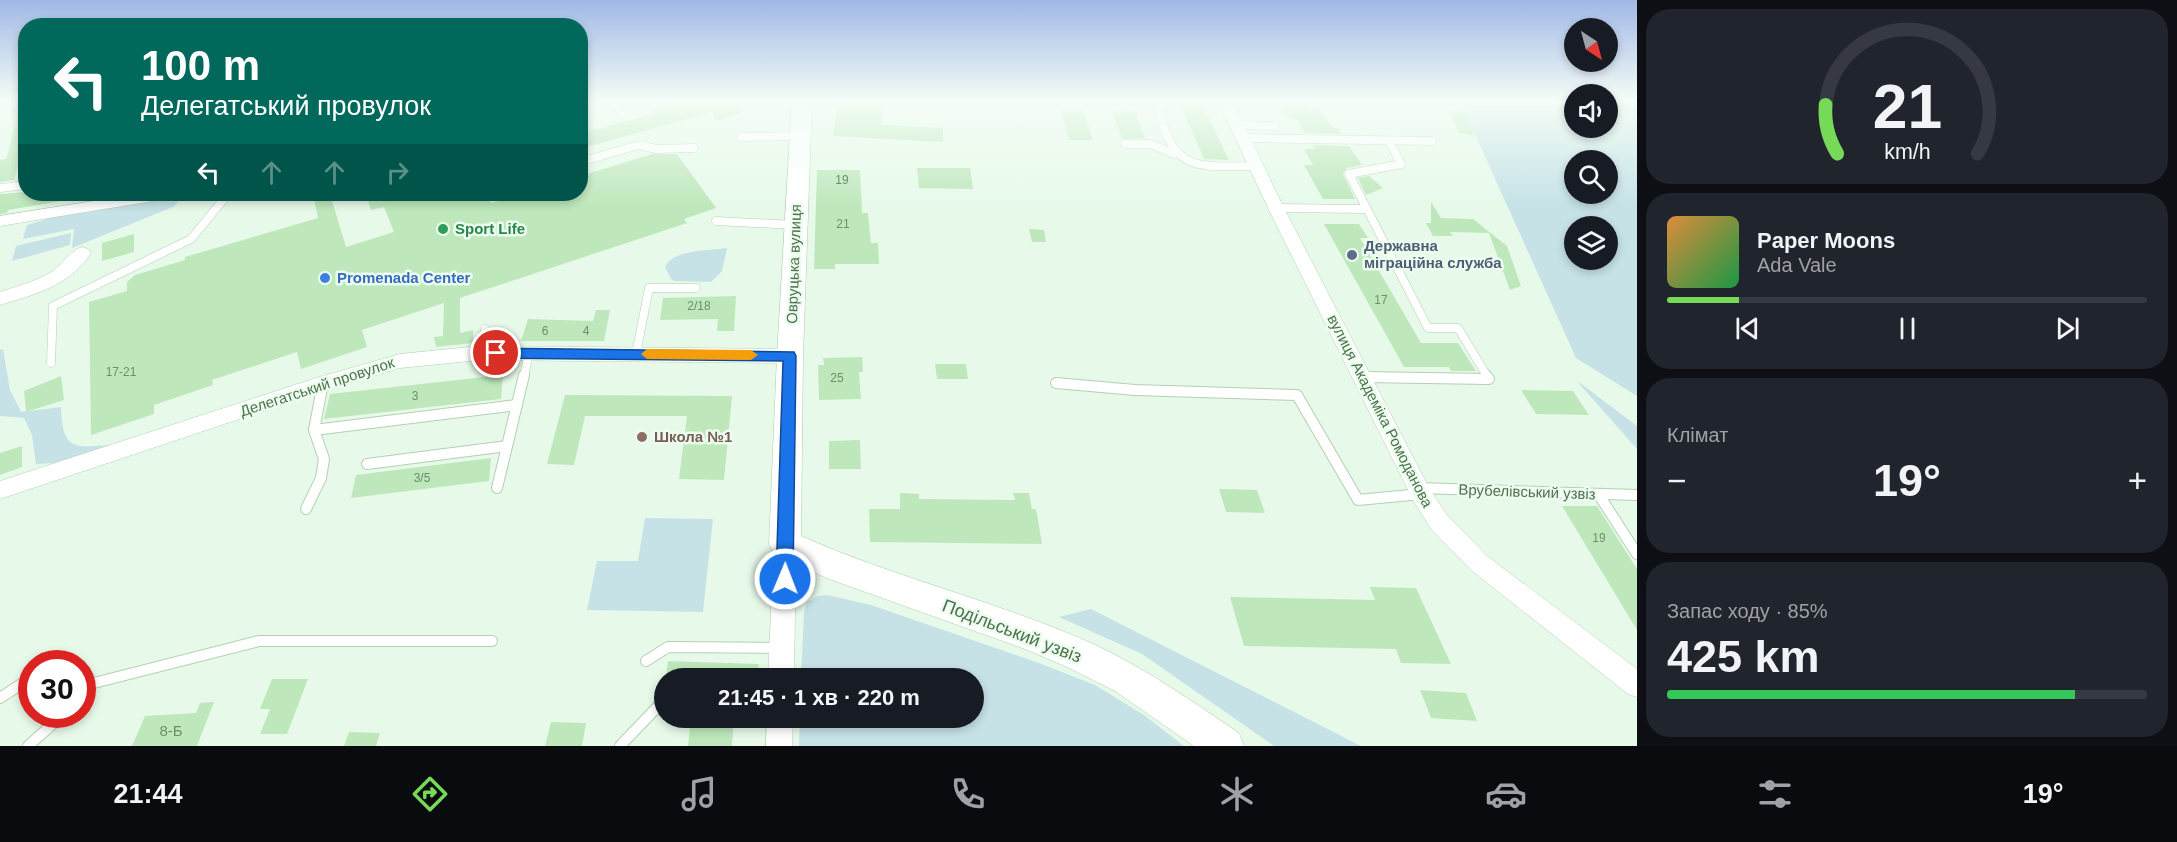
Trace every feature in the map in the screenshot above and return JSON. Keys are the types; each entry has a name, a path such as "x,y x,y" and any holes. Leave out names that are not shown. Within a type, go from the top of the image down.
{"street":[{"name":"Овруцька вулиця","path":"781,668 790,356 800,136"},
{"name":"вулиця Академіка Ромоданова","path":"1243,136 1276,208 1419,491 1439,522 1479,562 1637,685"},
{"path":"0,221 102,201"},
{"path":"0,299 50,282 76,262 82,253"},
{"name":"Делегатський провулок","path":"0,490 323,383 400,361 480,353 790,356"},
{"name":"Подільський узвіз","path":"785,544 840,569 1030,635 1079,655 1127,679 1226,746"},
{"path":"779,746 780,728"}],"lane":[{"path":"741,137 800,136"},
{"path":"1167,136 1174,154"},
{"path":"1312,136 1389,141 1432,141"},
{"path":"1363,377 1489,379 1458,328 1428,328 1365,209 1350,174 1401,164 1389,141"},
{"path":"1125,144 1150,143 1164,147 1186,163 1257,166"},
{"path":"588,160 639,145 656,149 694,148"},
{"path":"0,188 18,185"},
{"path":"51,363 53,306 190,239 222,201"},
{"path":"1276,208 1365,209"},
{"path":"716,221 796,225"},
{"path":"636,354 649,288 696,288"},
{"path":"480,353 485,329"},
{"path":"497,488 529,353"},
{"path":"306,509 321,478 324,459 314,430 323,383"},
{"name":"Врубелівський узвіз","path":"1056,383 1135,390 1297,394 1358,500 1419,491 1637,495"},
{"path":"314,430 517,405"},
{"path":"367,464 507,446"},
{"path":"1599,495 1637,554"},
{"path":"96,682 259,641 492,641"},
{"path":"646,661 668,647 782,648"},
{"path":"0,698 18,686"},
{"path":"620,746 654,710"},
{"path":"28,746 48,728"}],"shaded area":[{"path":"1476,136 1618,138 1618,136 1637,136 1637,396 1576,358"},
{"path":"146,201 178,202 173,207 72,248 74,229 23,239 27,225 53,217"},
{"path":"71,233 70,245 12,261 16,246"},
{"path":"727,248 722,271 711,282 675,281 671,279 665,267 669,261 683,254"},
{"path":"3,349 10,390 21,412 61,407 62,423 69,441 84,446 118,445 59,463 36,464 32,435 24,418 0,416 0,350"},
{"path":"1576,380 1637,426 1637,449"},
{"path":"645,518 713,519 703,612 587,610 597,561 638,561"},
{"path":"827,595 871,605 1039,663 1095,685 1144,715 1184,746 799,746 800,728 984,728 984,668 801,668 804,612 807,602 818,596"},
{"path":"1091,609 1361,746 1274,746 1142,654 1059,617"}],"building":[{"path":"12,136 18,136 18,164 14,180 0,182 0,160 6,159"},
{"path":"588,136 627,136 588,147"},
{"path":"833,136 943,136 943,142"},
{"path":"1068,136 1092,136 1093,140 1069,140"},
{"path":"1121,136 1144,136 1145,138 1122,139"},
{"path":"1194,136 1217,136 1229,160 1204,159"},
{"path":"1313,145 1349,146 1362,165 1347,168 1343,174 1355,199 1323,199 1304,165 1313,165 1304,149 1315,149"},
{"name":"Promenada Center","path":"653,154 677,154 716,208 684,219 687,223 460,298 460,333 473,330 473,343 436,347 434,337 443,336 444,303 362,330 367,347 301,369 297,352 212,380 213,385 154,405 154,414 91,435 89,302 127,291 127,282 135,275 185,260 185,257 318,218 314,201 332,201 346,247 394,232 384,207 371,210 368,201 491,201 491,203 498,201 588,201 588,174"},
{"path":"917,168 970,168 973,189 919,188"},
{"path":"817,170 860,170 862,213 868,213 871,243 878,243 879,264 835,264 835,269 814,269"},
{"path":"1369,176 1383,188 1366,195 1358,178"},
{"path":"18,193 18,201 61,201 8,210 7,213 0,214 0,194"},
{"path":"1431,202 1441,218 1473,219 1507,246 1521,286 1510,290 1489,233 1450,232 1453,236 1433,236 1426,223 1431,223"},
{"path":"1324,224 1359,224 1368,238 1360,238 1421,343 1458,343 1476,371 1451,371 1449,367 1404,367"},
{"path":"1029,229 1044,230 1046,242 1032,242"},
{"path":"134,234 134,252 102,261 102,243"},
{"path":"736,296 734,331 717,331 718,319 660,320 663,298"},
{"path":"596,310 610,310 604,341 521,341 528,319 593,321"},
{"path":"862,357 863,372 859,372 861,399 819,400 818,365 824,365 823,358"},
{"path":"935,364 966,364 968,379 937,379"},
{"path":"503,375 501,399 324,419 330,394"},
{"path":"61,376 64,400 26,412 24,391"},
{"path":"1521,390 1573,391 1589,415 1536,414"},
{"path":"565,395 732,396 724,480 679,479 687,416 585,416 574,465 547,464"},
{"path":"860,440 861,469 829,469 829,441"},
{"path":"22,446 22,467 0,475 0,453"},
{"path":"491,458 489,481 351,498 356,475"},
{"path":"1219,489 1257,490 1265,513 1226,512"},
{"path":"900,493 919,494 919,499 1015,500 1013,493 1029,493 1032,509 1036,509 1042,544 870,542 869,509 900,509"},
{"path":"1562,506 1597,506 1637,569 1637,630"},
{"path":"1370,587 1416,588 1451,664 1401,663 1396,649 1244,646 1230,597 1375,600"},
{"path":"668,661 759,664 759,668 667,668"},
{"path":"272,679 308,679 287,734 260,734 270,709 260,709"},
{"path":"1420,690 1466,693 1477,721 1431,718"},
{"path":"214,702 197,746 132,746 145,716 196,713 200,703"},
{"path":"551,722 586,723 582,746 545,746"},
{"path":"690,728 733,728 732,746 688,746"},
{"path":"349,732 380,733 376,746 344,746"}],"slow traffic":[{"path":"647,354 751,355"}],"place":[{"name":"Sport Life","path":"443,229"},
{"name":"Державна міграційна служба","path":"1352,255"},
{"name":"Promenada Center","path":"325,278"},
{"name":"Школа №1","path":"642,437"}],"route":[{"path":"496,353 790,356 785,579"}]}
